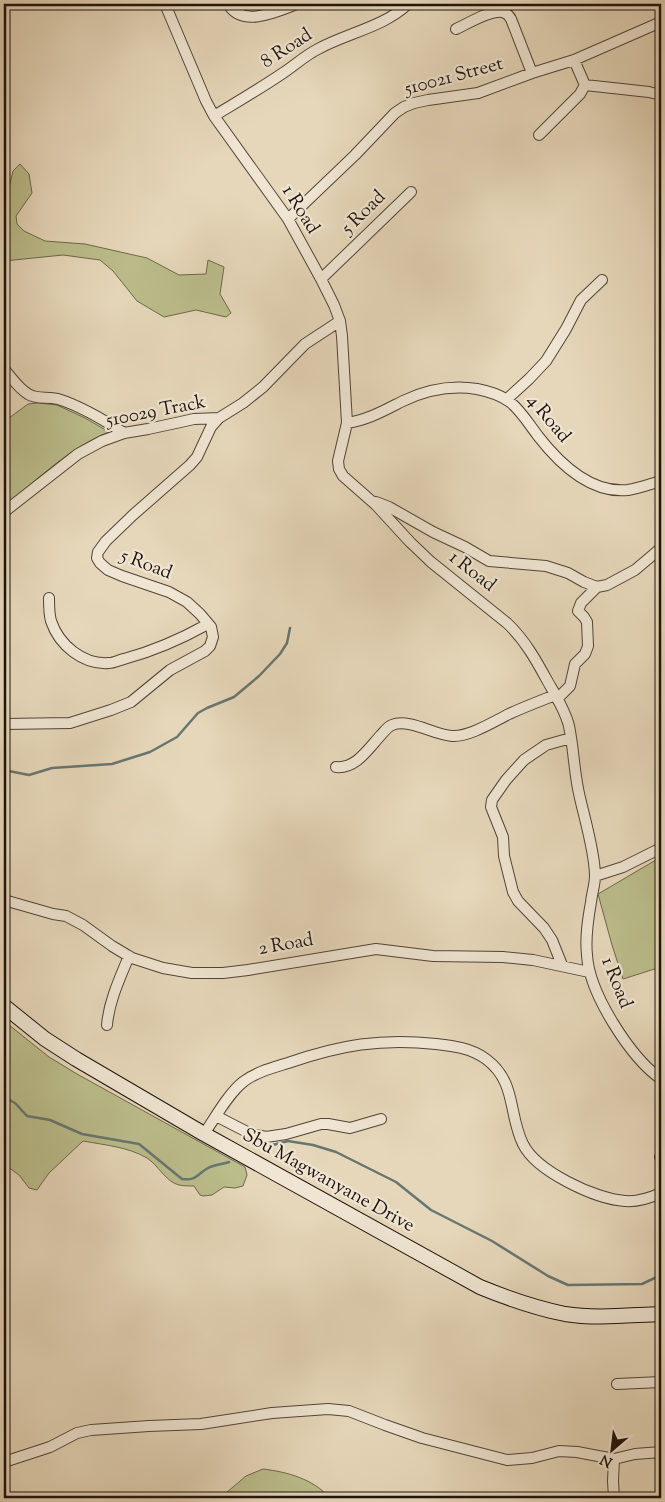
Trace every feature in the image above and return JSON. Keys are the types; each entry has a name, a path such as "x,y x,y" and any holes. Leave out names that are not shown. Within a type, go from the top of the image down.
{"main road":[{"name":"Sbu Magwanyane Drive","path":"4,1006 45,1039 76,1060 204,1134 480,1287 503,1296 565,1314 587,1316 661,1314"}],"street":[{"name":"1 Road","path":"165,4 214,116 288,219 334,304 340,321 342,336 347,423 338,461 339,469 350,483 368,498 431,562 517,632 528,645 564,710 571,738 577,788 594,859 595,876 586,954 589,972 602,1003 625,1041 648,1068 661,1079"},
{"path":"228,4 234,12 246,17 271,13 297,4"},
{"name":"8 Road","path":"214,116 282,74 316,50 341,37 383,20 408,4"},
{"path":"456,29 493,13 505,13 511,19 532,73"},
{"name":"510021 Street","path":"288,219 355,155 395,113 404,107 428,100 478,93 574,60 661,22"},
{"path":"574,60 585,85"},
{"path":"585,85 661,95"},
{"path":"539,135 580,94 585,85"},
{"name":"5 Road","path":"321,279 411,192"},
{"path":"507,399 546,361 581,300 602,280"},
{"name":"5 Road","path":"208,624 187,602 169,592 108,570 100,563 97,556 106,541 190,465 197,457 211,427 219,418 249,398 274,376 305,344 340,321"},
{"path":"4,369 21,389 30,396 35,398 55,398 66,402 106,421 124,433"},
{"name":"4 Road","path":"347,423 363,420 411,397 443,388 477,389 507,399 558,459 593,484 613,490 627,490 661,481"},
{"name":"510029 Track","path":"4,512 78,454 102,441 124,433 194,419 219,418"},
{"path":"368,498 389,507 489,561 546,566 568,573 584,582 597,586 607,586 635,570 661,548"},
{"path":"336,767 343,768 353,764 384,731 397,723 441,734 459,736 479,729 518,710 556,697 570,686 575,664 587,651 587,622 578,611 581,603 597,586"},
{"path":"4,724 70,723 131,702 170,670 205,651 210,646 213,637 211,627 208,624 182,638 140,655 111,663 104,663 84,658 64,645 51,621 49,598"},
{"path":"562,965 554,945 544,928 518,901 513,892 504,856 503,837 491,807 492,800 506,780 524,760 546,745 571,738"},
{"path":"595,876 623,867 661,848"},
{"name":"2 Road","path":"4,900 66,916 83,925 112,946 142,962 192,973 209,974 248,970 376,949 433,956 520,959 562,965 589,972"},
{"path":"107,1024 108,1014 116,989 129,956"},
{"path":"204,1134 234,1091 241,1084 260,1072 314,1054 359,1044 425,1042 471,1050 496,1067 503,1076 508,1088 522,1143 540,1166 572,1184 610,1199 643,1200 661,1193"},
{"path":"216,1116 251,1134 266,1137 286,1134 321,1124 350,1128 381,1119"},
{"path":"617,1384 661,1382"},
{"path":"4,1462 40,1451 76,1433 91,1430 201,1424 272,1413 328,1409 349,1410 422,1438 507,1460 532,1458 552,1452 568,1451 616,1459 635,1454 661,1452"},
{"path":"614,1498 613,1472 616,1459"}],"green space":[{"path":"20,164 29,174 32,193 16,216 17,224 24,231 45,241 85,244 147,258 179,275 206,274 208,260 224,267 220,294 231,313 226,317 196,310 164,317 137,301 113,271 100,260 63,255 4,261 4,193 9,188 13,171"},
{"path":"28,404 57,405 109,432 69,454 10,502 4,494 4,430 9,418"},
{"path":"661,857 661,967 623,979 598,894"},
{"path":"4,1021 49,1057 77,1074 245,1167 247,1175 243,1186 235,1188 224,1187 212,1195 203,1196 200,1195 194,1186 174,1183 151,1161 140,1154 83,1141 49,1173 37,1190 29,1188 19,1175 4,1164"},
{"path":"263,1469 282,1472 308,1481 330,1498 220,1498 246,1476"}],"waterway":[{"path":"4,770 29,775 52,768 112,764 150,752 177,737 198,713 234,697 259,676 280,654 287,643 290,628"},
{"path":"4,1097 15,1103 27,1116 50,1120 82,1134 139,1144 182,1179 194,1178 208,1168 229,1162"},
{"path":"269,1146 288,1141 313,1145 336,1152 396,1182 431,1210 492,1241 548,1276 568,1285 642,1284 661,1275"}]}
